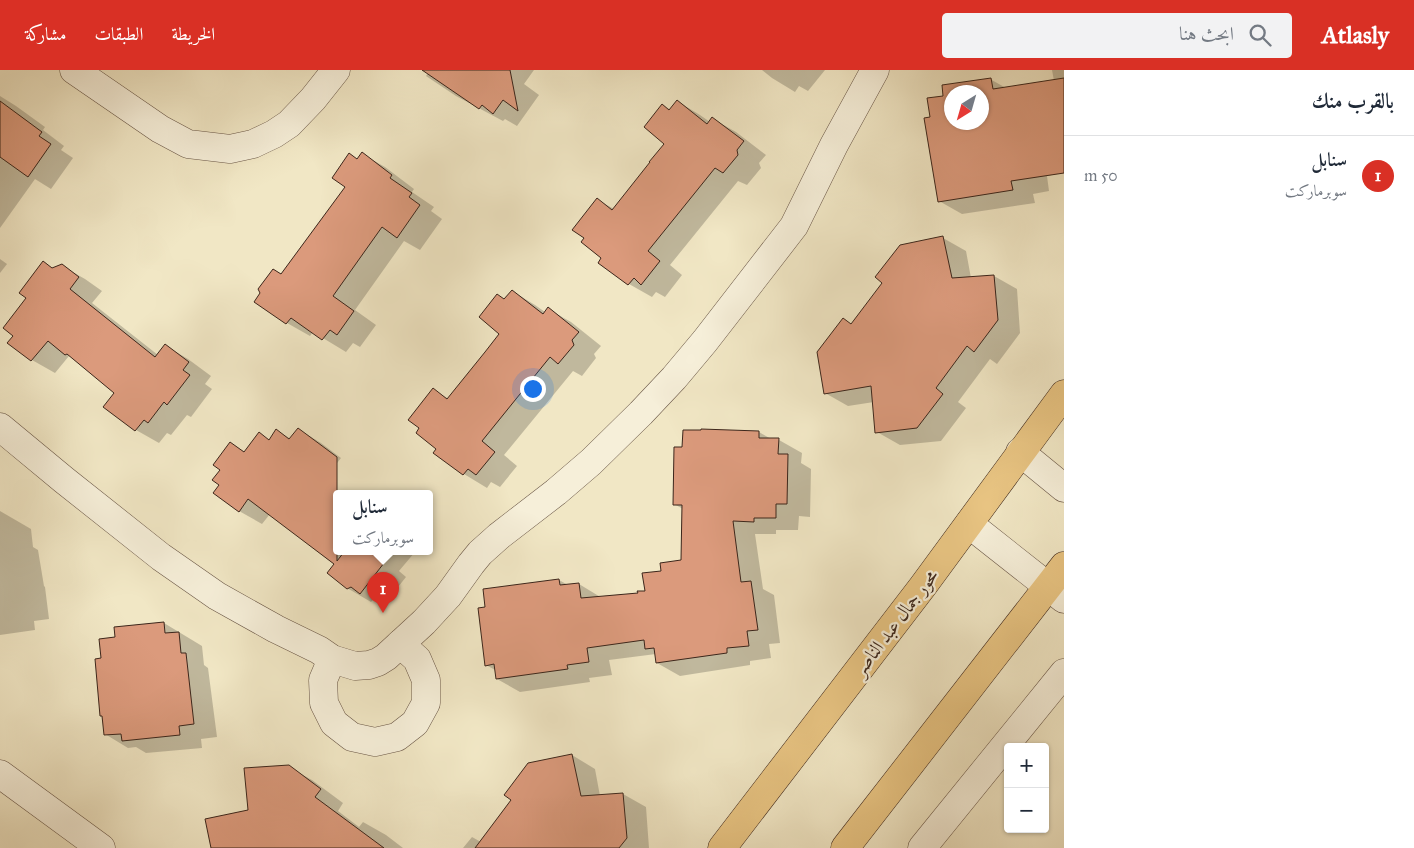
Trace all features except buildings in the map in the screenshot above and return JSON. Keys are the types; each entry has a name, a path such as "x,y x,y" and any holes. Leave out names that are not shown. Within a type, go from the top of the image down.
{"main road":[{"name":"محور جمال عبد الناصر","path":"722,848 969,524 1064,394"},
{"path":"845,848 1056,593 1064,566"}],"street":[{"path":"74,70 160,129 188,144 230,149 253,144 289,124 313,99 336,70"},
{"path":"0,427 161,557 217,596 276,629 319,650 332,659 355,666 369,665 386,658 424,622 448,596 480,553 556,492 605,448 655,399 699,348 794,226 834,145 875,70"},
{"path":"1020,452 1064,488"},
{"path":"969,524 1056,593"},
{"path":"332,659 323,680 324,703 334,723 352,737 375,742 397,737 415,723 426,703 426,680 418,659 400,644"},
{"path":"922,848 1064,673"},
{"path":"0,774 101,848"}],"place":[{"name":"سنابل","path":"383,613"}]}
